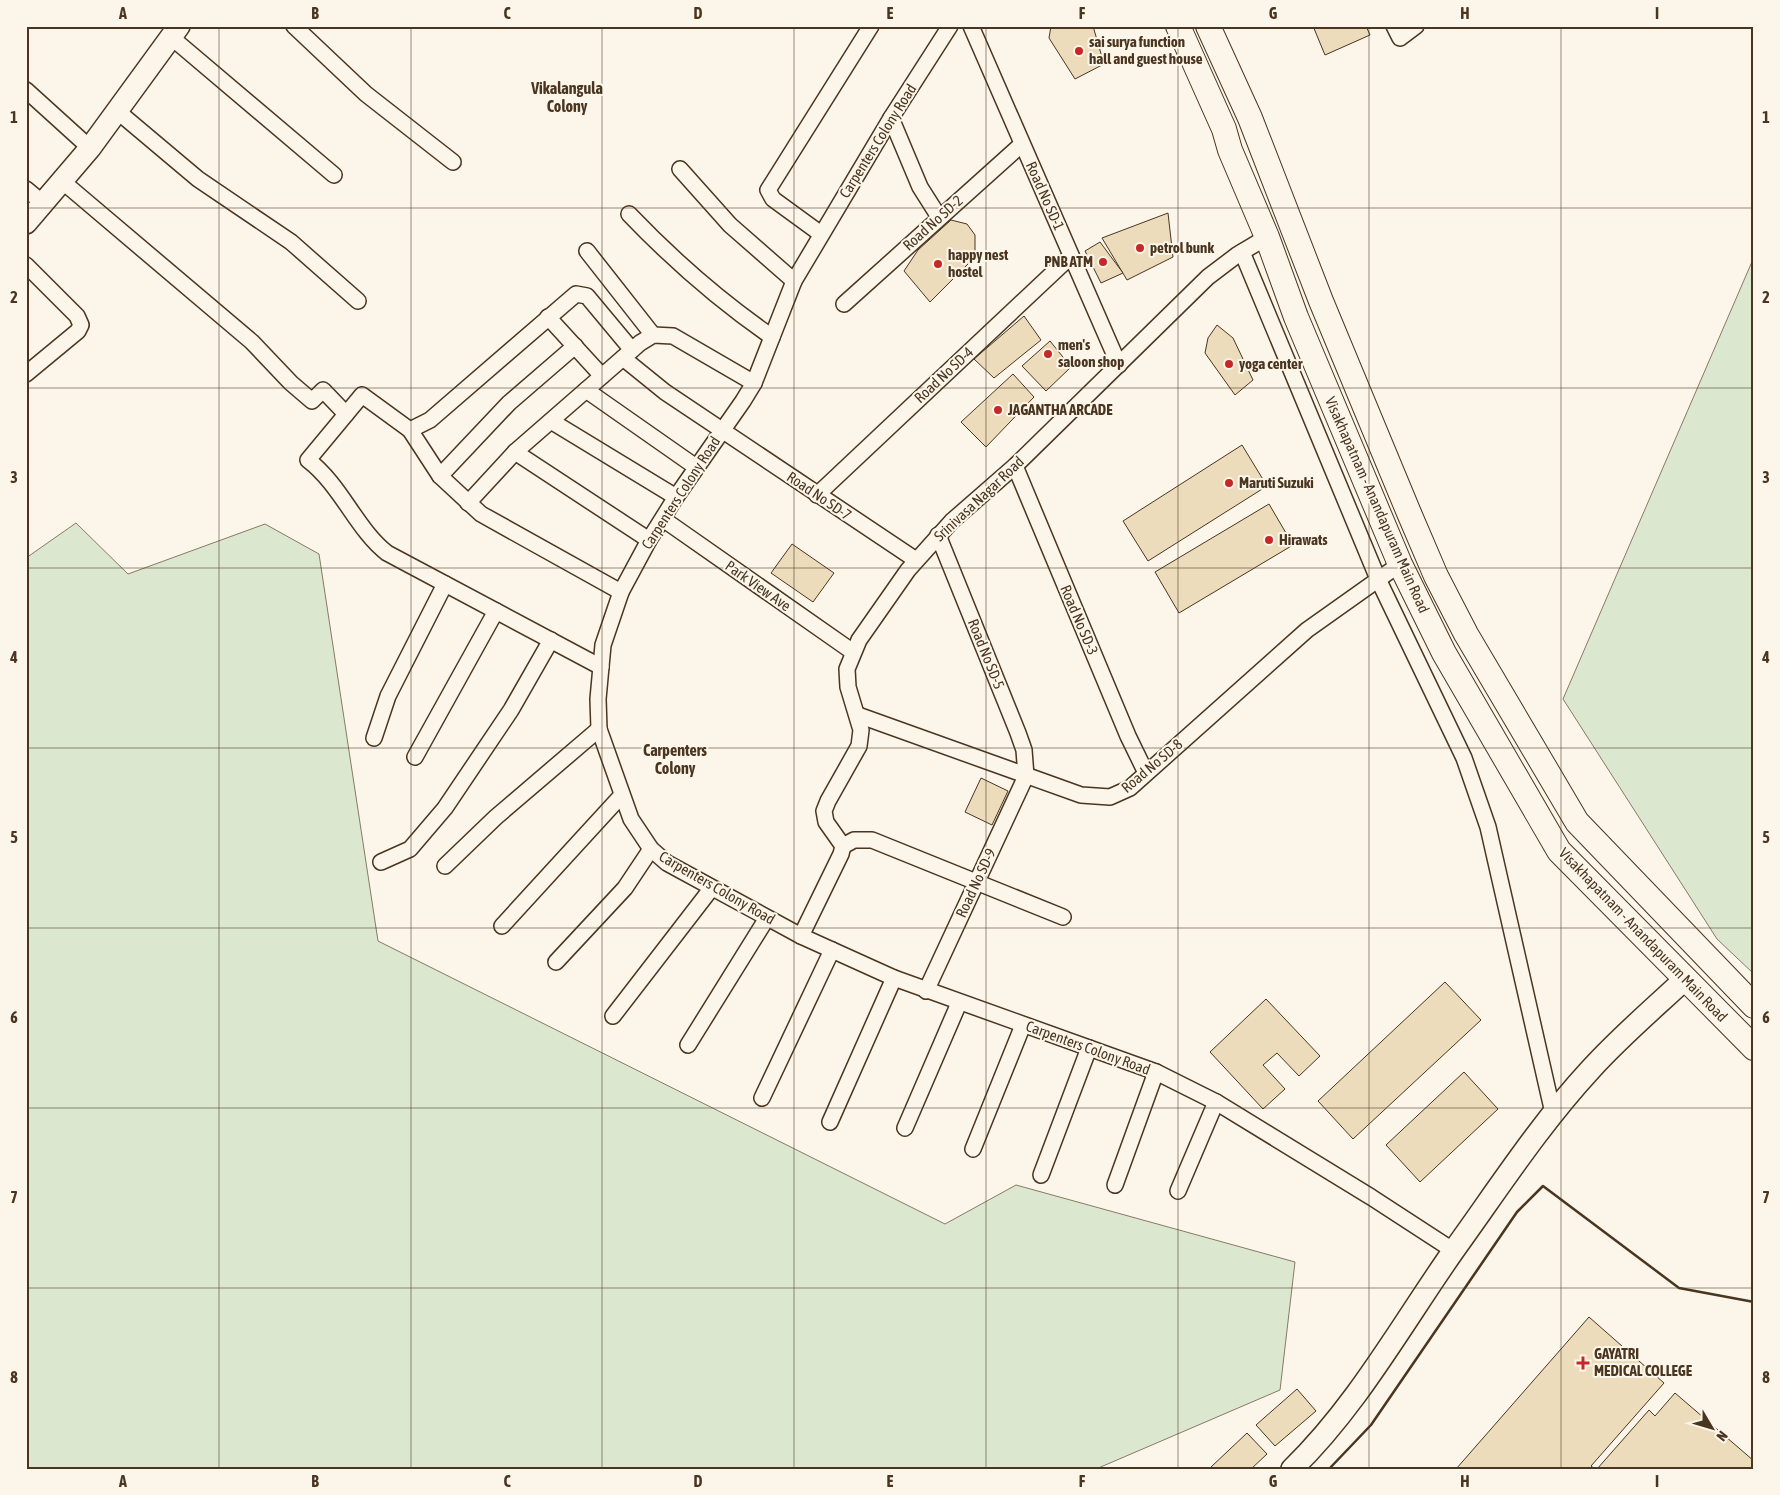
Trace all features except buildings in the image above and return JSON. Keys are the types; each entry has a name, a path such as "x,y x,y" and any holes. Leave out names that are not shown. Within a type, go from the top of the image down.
{"main road":[{"name":"Visakhapatnam - Anandapuram Main Road","path":"1178,26 1224,129 1230,150 1267,237 1296,317 1400,564 1444,653 1559,851 1684,980 1754,1048"},
{"name":"Visakhapatnam - Anandapuram Main Road","path":"1208,26 1250,118 1321,301 1409,514 1436,576 1466,634 1577,822 1754,1006"}],"street":[{"path":"294,26 366,94 453,162"},
{"path":"821,234 773,199 768,190 871,26"},
{"name":"Carpenters Colony Road","path":"950,26 890,118 794,281 754,383 676,497 649,540 621,592 603,645 598,699 598,729 621,796 631,819 651,849 668,863 711,889 801,936 894,978 959,1003 1156,1072 1216,1102 1371,1197 1454,1251"},
{"name":"Road No SD-1","path":"971,26 1119,365"},
{"path":"1394,26 1400,38 1416,26"},
{"path":"26,223 90,148 175,32 334,175"},
{"path":"26,90 90,148"},
{"path":"116,110 198,179 291,242 358,301"},
{"path":"890,118 920,187 939,217"},
{"name":"Road No SD-2","path":"844,304 1022,144"},
{"path":"680,169 730,225 794,281"},
{"path":"62,181 252,342 291,383 312,401 323,390 346,414"},
{"path":"26,189 44,204"},
{"path":"629,214 663,250 706,287 772,337"},
{"name":"Srinivasa Nagar Road","path":"843,846 826,822 824,811 859,746 861,730 848,687 847,669 853,652 881,607 916,560 938,535 978,497 1015,466 1208,277 1242,252 1267,237"},
{"path":"587,251 653,335"},
{"path":"1242,252 1378,579 1464,758 1488,827 1553,1113"},
{"name":"Road No SD-4","path":"817,495 1071,256"},
{"path":"26,265 77,316 81,325 78,331 26,374"},
{"name":"Road No SD-7","path":"548,317 570,298 582,293 587,296 627,354 665,392 722,432 916,560"},
{"path":"410,430 430,420 548,317 602,376"},
{"path":"468,503 515,452 627,354 653,335 673,336 754,383"},
{"path":"440,476 509,402 574,346"},
{"path":"586,390 696,467"},
{"path":"601,667 382,549 326,475 308,460 362,395 410,430 440,476 481,514 621,592"},
{"path":"551,421 676,497"},
{"path":"515,452 649,540"},
{"name":"Road No SD-3","path":"1015,466 1128,736 1146,773"},
{"name":"Park View Ave","path":"663,519 853,652"},
{"name":"Road No SD-5","path":"938,535 1018,733 1024,750 1026,776"},
{"name":"Road No SD-8","path":"858,715 1081,795 1097,798 1121,793 1307,630 1400,564"},
{"path":"374,738 388,696 445,584"},
{"path":"415,757 496,611"},
{"path":"381,862 410,849 445,808 511,710 551,640"},
{"path":"445,866 496,817 598,729"},
{"name":"Road No SD-9","path":"926,991 1026,776"},
{"path":"502,926 621,796"},
{"path":"801,936 841,854 843,846 854,840 872,840 976,884 1063,917"},
{"path":"556,962 625,888 651,849"},
{"path":"613,1016 711,889"},
{"path":"688,1045 768,918"},
{"path":"762,1098 832,950"},
{"path":"830,1122 894,978"},
{"path":"1292,1469 1307,1454 1347,1405 1553,1113 1591,1068 1684,980"},
{"path":"905,1128 959,1003"},
{"path":"973,1149 1023,1025"},
{"path":"1041,1175 1089,1048"},
{"path":"1115,1185 1156,1072"},
{"path":"1178,1191 1216,1102"}],"green space":[{"path":"1754,257 1754,974 1717,939 1563,699"},
{"path":"76,523 128,574 265,524 319,554 378,941 945,1224 1016,1185 1295,1262 1280,1390 1096,1469 26,1469 26,558"}],"wall":[{"path":"1329,1469 1371,1425 1517,1212 1543,1186 1679,1288 1754,1302"}],"place":[{"name":"sai surya function hall and guest house","path":"1079,51"},
{"name":"petrol bunk","path":"1140,248"},
{"name":"PNB ATM","path":"1103,262"},
{"name":"happy nest hostel","path":"938,264"},
{"name":"men's saloon shop","path":"1048,354"},
{"name":"yoga center","path":"1229,364"},
{"name":"JAGANTHA ARCADE","path":"998,410"},
{"name":"Maruti Suzuki","path":"1229,483"},
{"name":"Hirawats","path":"1269,540"},
{"name":"GAYATRI MEDICAL COLLEGE","path":"1583,1363"}],"district":[{"name":"Vikalangula Colony","path":"567,97"},
{"name":"Carpenters Colony","path":"675,759"}]}
